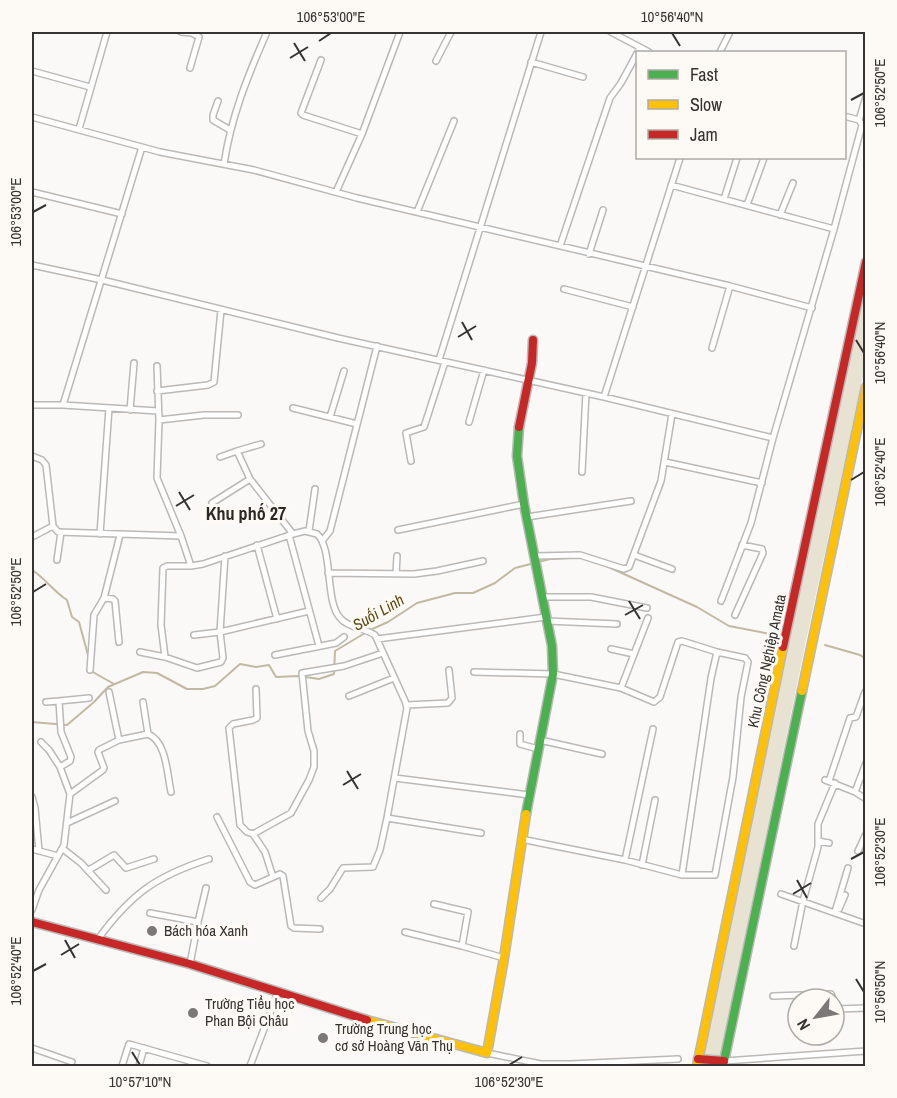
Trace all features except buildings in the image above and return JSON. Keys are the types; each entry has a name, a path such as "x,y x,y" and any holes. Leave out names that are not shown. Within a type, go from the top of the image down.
{"street":[{"path":"79,129 107,32"},
{"path":"181,32 192,33 199,37 190,68"},
{"path":"224,164 230,130 239,100 267,32"},
{"path":"336,192 362,134 400,32"},
{"path":"436,61 451,32"},
{"path":"411,460 406,433 424,427 480,227 541,32"},
{"path":"611,32 647,51"},
{"path":"720,51 730,32"},
{"path":"560,246 610,98 636,55"},
{"path":"321,60 301,113 362,134"},
{"path":"531,62 583,77"},
{"path":"32,71 90,87"},
{"path":"859,120 866,97"},
{"path":"218,101 213,120 230,130"},
{"path":"32,117 142,147 224,164 589,254 730,286 812,308"},
{"path":"721,602 762,483 862,125 859,120 846,117"},
{"path":"417,212 454,121"},
{"path":"63,405 142,147"},
{"path":"604,397 680,159"},
{"path":"724,199 737,159"},
{"path":"747,205 764,159"},
{"path":"780,214 793,183"},
{"path":"671,185 834,230"},
{"path":"32,192 122,214"},
{"path":"589,254 603,210"},
{"name":"Khu Công Nghiệp Amata","path":"698,1063 787,627 866,262"},
{"path":"32,265 773,438"},
{"path":"712,348 730,286"},
{"path":"564,289 633,307"},
{"path":"157,391 208,385 214,382 221,310"},
{"path":"487,1053 504,958 520,839 553,674 552,646 516,456 518,433 532,363 533,340"},
{"path":"322,541 330,531 377,346"},
{"path":"130,410 134,363"},
{"path":"157,366 159,420 157,478 182,536 191,566"},
{"path":"469,422 484,370"},
{"path":"330,417 344,371"},
{"path":"723,1064 811,638 866,387"},
{"path":"582,472 586,393"},
{"path":"32,405 158,411"},
{"path":"100,534 109,408"},
{"path":"293,408 357,424"},
{"path":"535,556 570,553 624,569 629,567 661,482 672,414"},
{"path":"159,420 204,415 238,415"},
{"path":"220,457 261,444"},
{"path":"237,451 250,480 291,534 319,646"},
{"path":"32,456 42,460 46,465 53,526 58,532 182,536"},
{"path":"665,462 762,483"},
{"path":"212,503 250,480"},
{"path":"309,531 315,489"},
{"path":"527,517 631,501"},
{"path":"398,530 524,504"},
{"path":"32,537 53,526"},
{"path":"165,657 161,625 163,568 203,564 291,534 309,531 317,534 322,541 338,615 344,622 368,630 376,637 406,705 387,818 380,850 373,867 343,868 330,889 321,898"},
{"path":"57,560 61,532"},
{"path":"90,670 94,615 104,598 120,535"},
{"path":"257,545 277,619"},
{"path":"735,615 763,553 762,549 742,545"},
{"path":"634,555 672,569"},
{"path":"140,652 165,657 197,668 219,664 223,658 220,632 225,556"},
{"path":"396,574 397,556"},
{"path":"328,573 437,572 483,561"},
{"path":"543,597 591,597 647,608"},
{"path":"104,598 115,601 119,642"},
{"path":"194,635 220,632 309,611"},
{"path":"621,688 648,618"},
{"path":"376,637 547,619 616,624"},
{"path":"275,656 336,643 344,637"},
{"path":"474,672 553,674 621,688 654,702 660,697 678,642 682,641 745,658 748,662 741,697 733,777 717,873 713,876 682,875 625,860 520,839"},
{"path":"610,649 634,654"},
{"path":"682,875 711,678 717,652"},
{"path":"253,834 291,813 314,767 314,751 308,730 302,673 339,667 383,654"},
{"path":"406,705 451,700 449,670"},
{"path":"349,696 394,678"},
{"path":"256,689 257,718 233,724 229,728 240,825 253,834 265,852 273,877"},
{"path":"109,692 118,740"},
{"path":"794,946 803,901 818,847 818,824 850,718 856,717 865,692"},
{"path":"46,702 89,698"},
{"path":"59,701 61,732 71,759 60,767"},
{"path":"143,702 148,734"},
{"path":"625,860 652,729"},
{"path":"70,794 105,768 99,750 118,740 148,734 157,739 162,747 171,792"},
{"path":"520,734 520,744 539,744 602,754"},
{"path":"32,910 39,890 63,849 70,794 60,767 41,742"},
{"path":"855,792 866,763"},
{"path":"395,778 529,795"},
{"path":"830,782 866,799"},
{"path":"32,797 39,851"},
{"path":"642,865 655,800"},
{"path":"68,823 115,801"},
{"path":"217,817 252,884 280,874 283,876 291,926 320,928"},
{"path":"387,818 481,833"},
{"path":"858,851 866,834"},
{"path":"818,841 829,843"},
{"path":"32,849 58,856"},
{"path":"63,849 89,870 106,890"},
{"path":"89,870 114,855 126,868 154,859"},
{"path":"98,939 122,908 152,884 180,868 209,859"},
{"path":"836,913 848,868"},
{"path":"190,964 206,888"},
{"path":"781,894 866,924"},
{"path":"836,913 845,895"},
{"path":"434,904 468,912 462,946"},
{"path":"150,913 198,922"},
{"path":"32,922 190,964 356,1017 487,1053 553,1065 678,1059"},
{"path":"405,932 504,958"},
{"path":"250,1066 278,992"},
{"path":"773,996 786,996"},
{"path":"846,1009 866,1008"},
{"path":"122,1066 129,1044 207,1066"},
{"path":"32,1048 72,1062"},
{"path":"139,1066 144,1048"},
{"path":"698,1063 723,1064 866,1051"}],"shaded area":[{"path":"865,281 865,367 720,1058 703,1057 791,627"}],"waterway":[{"name":"Suối Linh","path":"370,630 388,622 417,603 455,593 473,593 495,583 515,568 550,559 570,558"},
{"name":"Suối Linh","path":"604,565 697,607 729,626 775,635"},
{"path":"32,570 67,600 72,617 79,622 88,655 88,664"},
{"name":"Suối Linh","path":"32,722 67,725 108,687 143,672 157,673 187,689 215,686 240,664 256,667 269,665 276,677 299,676 319,679 334,674 335,651 365,633"},
{"name":"Suối Linh","path":"825,645 860,655 866,659"},
{"path":"91,671 114,684"}],"traffic: fast":[{"path":"519,427 517,456 524,504 552,646 553,674 526,814"},
{"path":"723,1066 802,691"}],"traffic: slow":[{"path":"802,691 866,387"},
{"path":"697,1066 783,647"},
{"path":"367,1020 487,1053 526,814"}],"traffic: jam":[{"path":"783,647 866,262"},
{"path":"519,427 532,363 533,340"},
{"path":"32,922 190,964 367,1020"},
{"path":"698,1059 724,1061"}],"place":[{"name":"Bách hóa Xanh","path":"152,931"},
{"name":"Trường Tiểu học Phan Bội Châu","path":"193,1013"},
{"name":"Trường Trung học cơ sở Hoàng Văn Thụ","path":"323,1038"}],"district":[{"name":"Khu phố 27","path":"246,514"}]}
